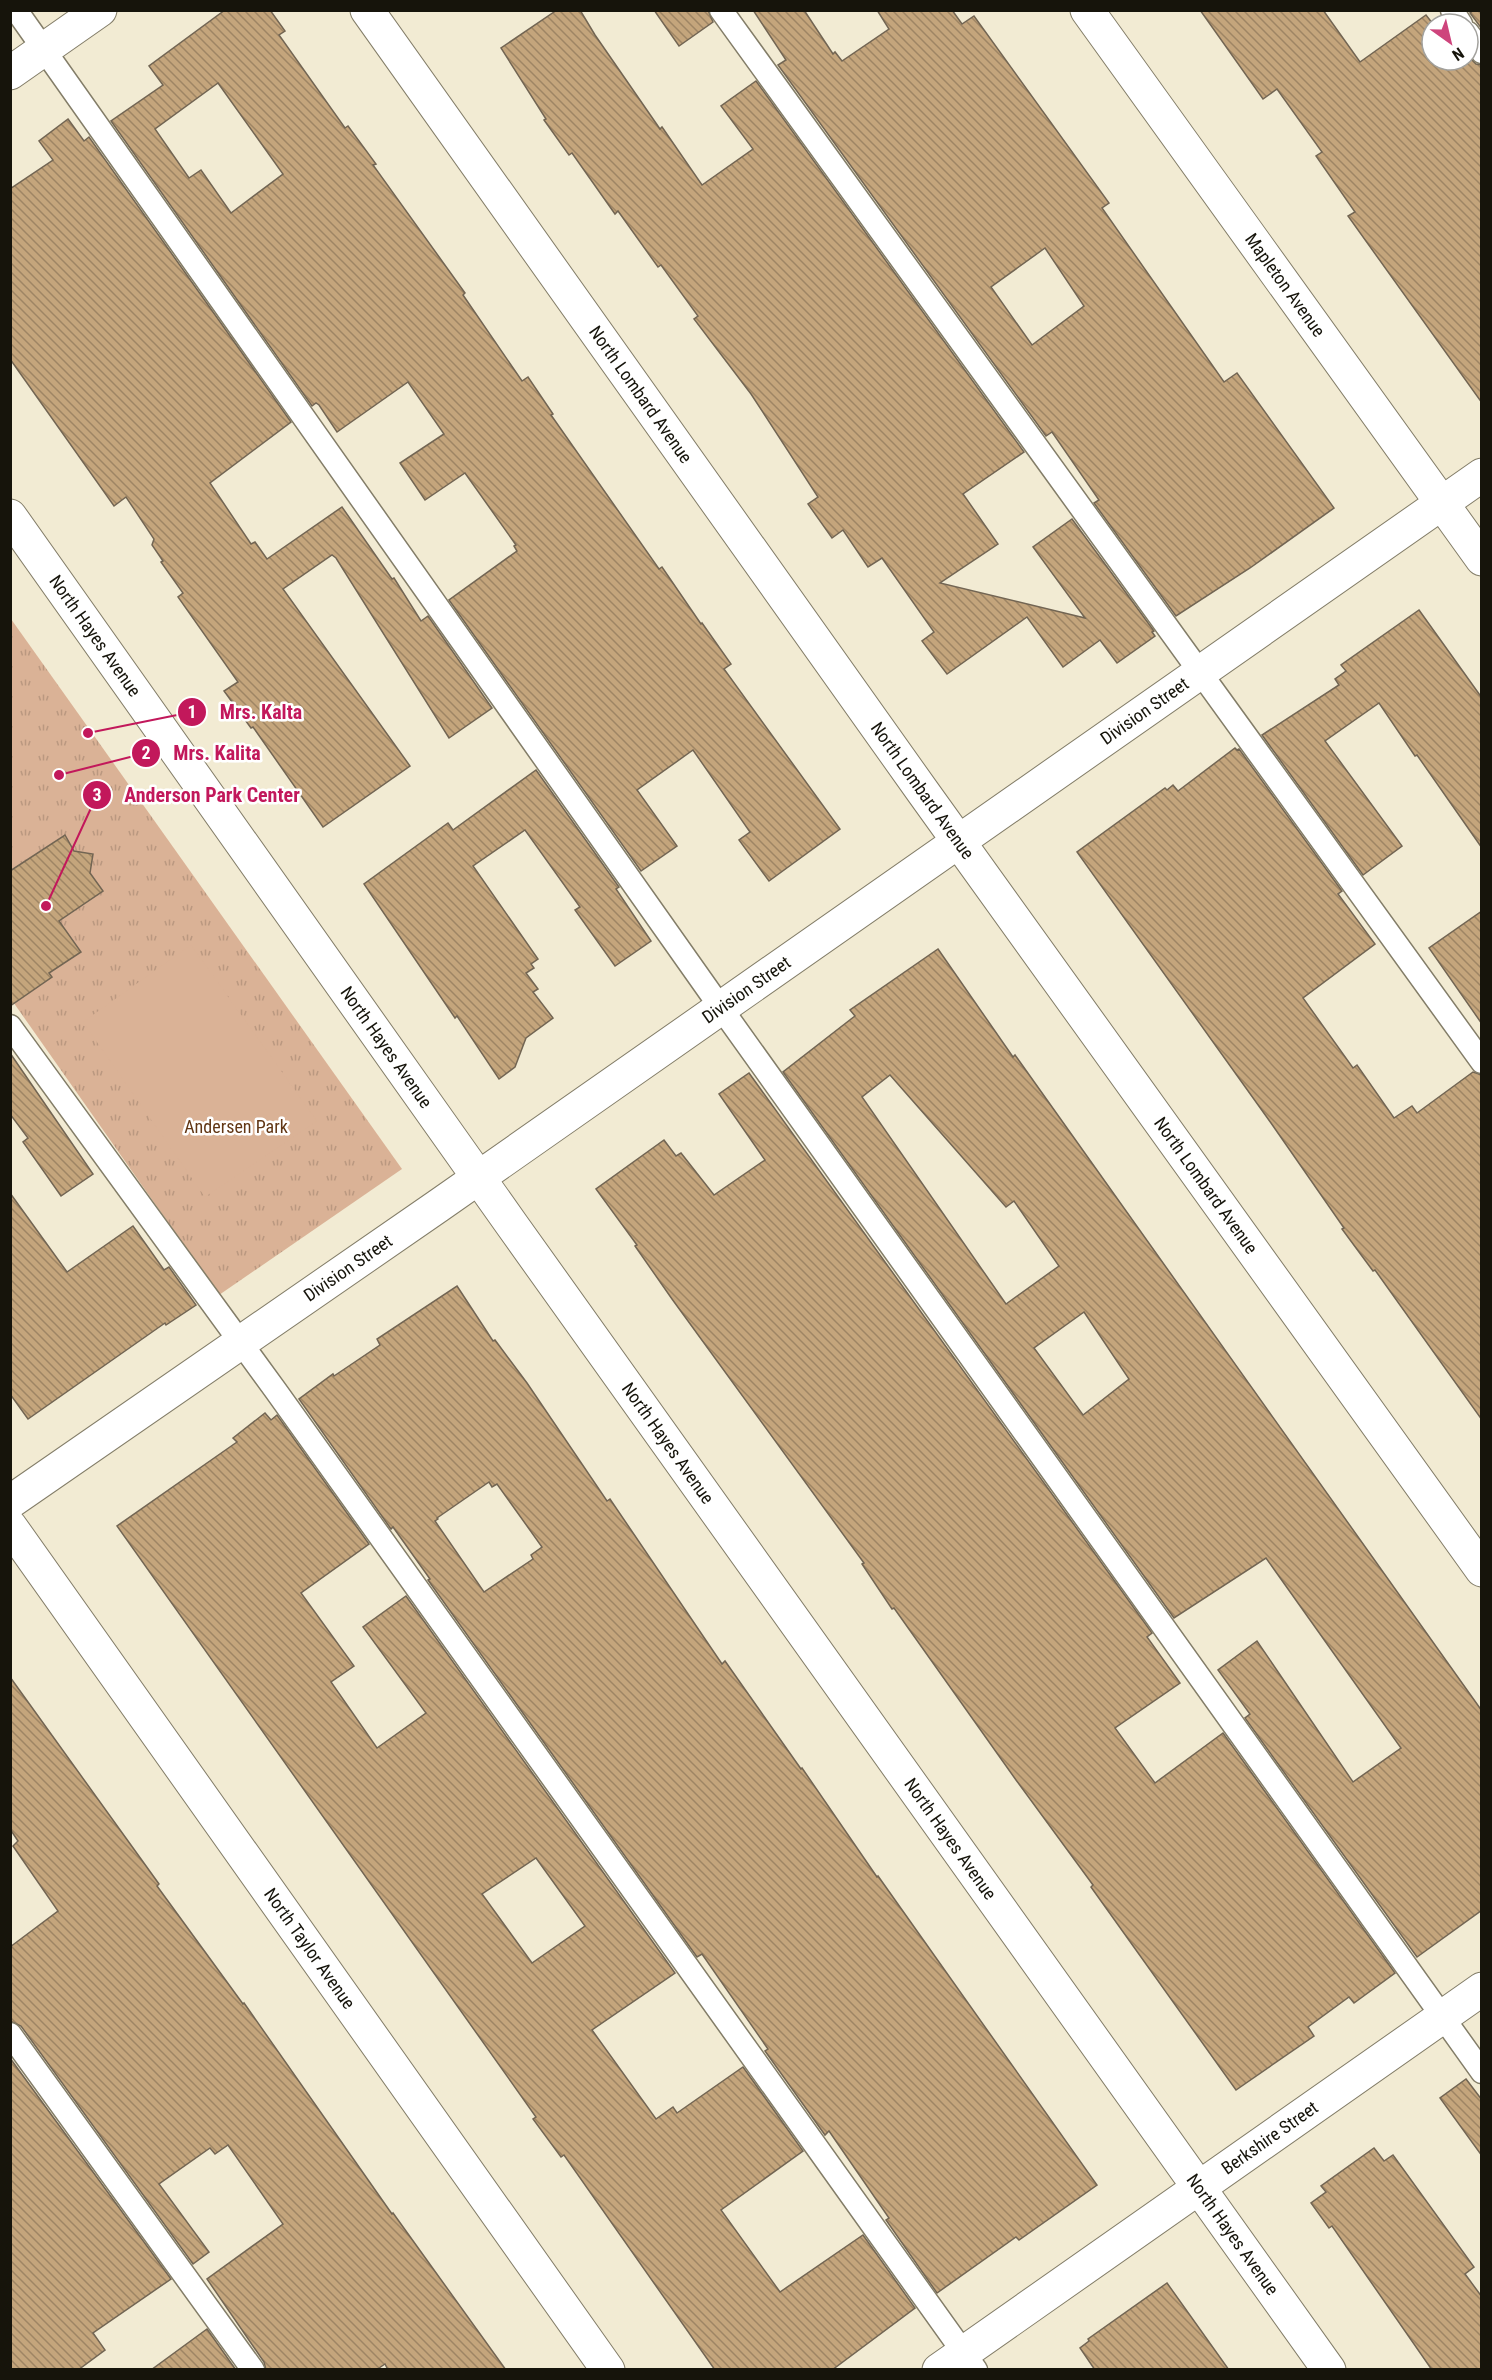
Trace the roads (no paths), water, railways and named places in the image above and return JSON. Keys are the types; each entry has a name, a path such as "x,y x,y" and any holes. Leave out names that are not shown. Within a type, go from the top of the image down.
{"street":[{"path":"10,74 100,10"},
{"name":"North Lombard Avenue","path":"367,10 959,842 1482,1570"},
{"name":"Mapleton Avenue","path":"1087,10 1482,559"},
{"name":"Division Street","path":"10,1502 478,1178 1482,475"},
{"name":"North Hayes Avenue","path":"10,516 478,1178 1329,2370"},
{"name":"North Taylor Avenue","path":"10,1526 608,2370"},
{"name":"Berkshire Street","path":"960,2364 1199,2187 1482,1989"}],"lane":[{"path":"16,10 721,1008 1482,2072"},
{"path":"721,10 1482,1062"},
{"path":"10,1026 241,1343 960,2364"},
{"path":"10,2034 253,2370"}],"place":[{"name":"Mrs. Kalta","path":"88,733"},
{"name":"Mrs. Kalita","path":"59,775"},
{"name":"Anderson Park Center","path":"46,906"}],"park label":[{"name":"Andersen Park","path":"236,1127"}]}
